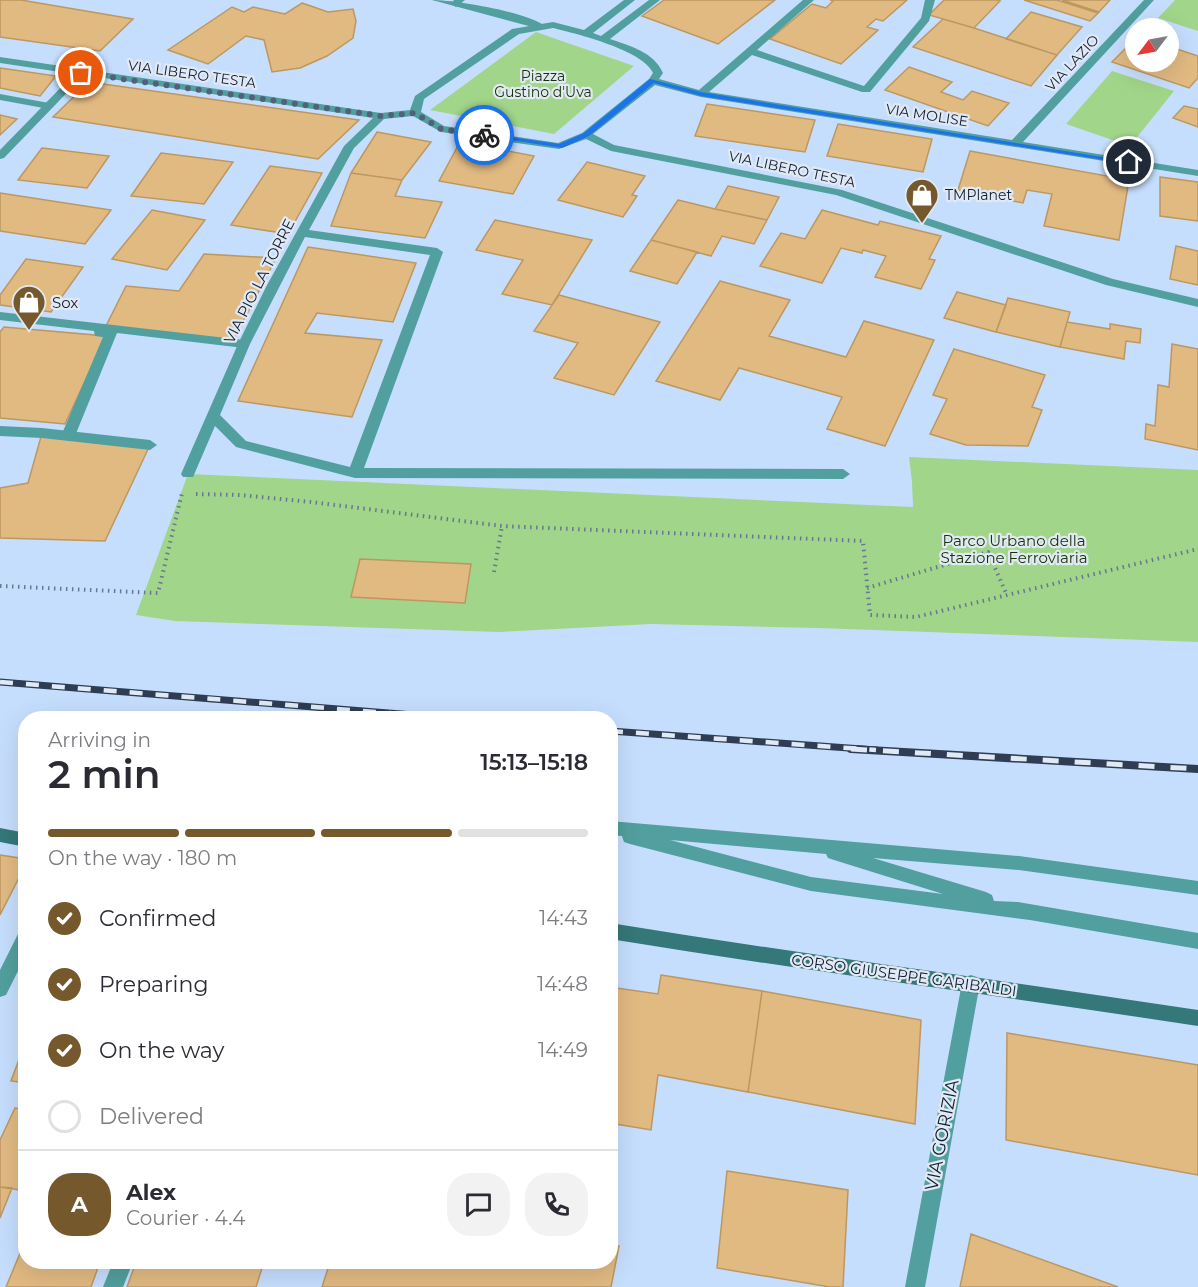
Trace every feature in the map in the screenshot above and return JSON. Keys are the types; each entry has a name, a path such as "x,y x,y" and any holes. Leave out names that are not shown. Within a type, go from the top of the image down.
{"main road":[{"path":"0,836 18,839"},
{"name":"CORSO GIUSEPPE GARIBALDI","path":"618,932 769,957 971,983 1198,1018"}],"street":[{"path":"437,0 458,2 540,26"},
{"path":"586,33 630,0"},
{"path":"603,39 655,0"},
{"path":"701,94 809,0"},
{"path":"750,51 866,90 926,19 930,0"},
{"name":"VIA LAZIO","path":"1015,144 1149,0"},
{"path":"553,25 586,33 653,64 658,73 653,81 586,135 559,146 532,143 441,129 415,113 419,98 486,49 516,31 553,25"},
{"name":"VIA LIBERO TESTA","path":"0,60 381,116 415,113"},
{"path":"0,156 81,73"},
{"name":"VIA MOLISE","path":"653,81 701,94 1198,173"},
{"path":"0,97 49,106"},
{"name":"VIA PIO LA TORRE","path":"188,474 244,344 302,233 349,146 381,116"},
{"name":"VIA LIBERO TESTA","path":"586,135 611,148 654,158 838,192 1110,282 1198,303"},
{"path":"302,233 437,252 355,473"},
{"path":"0,316 244,344"},
{"path":"0,324 111,334 68,436"},
{"path":"213,416 241,444 355,473 843,474"},
{"path":"0,431 150,445"},
{"path":"618,831 1019,863 1198,888"},
{"path":"618,832 812,884 1027,913 1198,941"},
{"path":"803,844 1027,913"},
{"path":"0,989 18,952"},
{"name":"VIA GORIZIA","path":"915,1287 971,983"},
{"path":"113,1287 120,1269"}],"path":[{"path":"0,586 158,593 182,494 240,495 502,526 863,541 870,615 916,617 1198,549"},
{"path":"495,572 502,526"},
{"path":"867,588 988,552 1006,595"}],"green space":[{"path":"1175,0 1198,0 1198,31 1179,25 1179,18 1158,18"},
{"name":"Piazza Gustino d'Uva","path":"536,32 634,66 554,134 430,110"},
{"path":"1112,71 1174,91 1130,146 1066,124"},
{"name":"Parco Urbano della Stazione Ferroviaria","path":"909,457 1198,470 1198,642 651,624 499,632 175,621 136,615 188,474 913,507"}],"building":[{"path":"0,0 21,0 133,19 100,51 0,37"},
{"path":"664,0 775,0 718,44 642,16"},
{"path":"830,0 907,0 883,21 876,19 867,27 878,30 841,64 770,39 812,4 826,8 833,1"},
{"path":"944,0 1000,1 974,28 929,15"},
{"path":"1024,0 1057,0 1098,13 1090,21"},
{"path":"1062,0 1110,0 1099,12"},
{"path":"302,3 328,12 353,9 356,21 353,38 327,56 300,68 272,72 264,40 246,36 208,64 168,50 232,7 244,12 253,7 285,14"},
{"path":"1031,12 1082,27 1057,55 1006,39"},
{"path":"943,19 1057,55 1031,86 913,47"},
{"path":"1125,49 1125,66 1112,62"},
{"path":"1179,50 1198,56 1198,78 1189,88 1142,72 1179,72"},
{"path":"909,67 952,82 941,92 963,100 972,91 1009,103 988,126 885,90"},
{"path":"0,68 56,76 40,96 0,88"},
{"path":"89,82 359,120 318,159 53,117"},
{"path":"707,104 815,120 805,152 695,136"},
{"path":"1184,106 1198,109 1198,127 1173,118"},
{"path":"0,115 17,119 0,135"},
{"path":"838,124 932,139 923,172 827,156"},
{"path":"377,132 431,142 402,180 351,173"},
{"path":"460,142 534,156 513,194 439,181"},
{"path":"42,148 109,156 87,188 18,180"},
{"path":"970,151 1129,180 1119,240 1044,226 1052,194 1027,190 1023,203 958,190"},
{"path":"161,153 233,162 204,204 131,196"},
{"path":"587,162 645,176 632,195 637,196 623,217 558,200"},
{"path":"270,166 322,173 288,234 231,225"},
{"path":"351,173 402,180 395,196 442,202 425,238 331,226"},
{"path":"1160,177 1198,182 1198,221 1160,216"},
{"path":"728,186 779,197 767,220 715,209"},
{"path":"0,193 111,210 85,244 0,231"},
{"path":"678,200 767,220 754,244 722,236 711,256 651,240"},
{"path":"152,210 205,220 167,270 112,259"},
{"path":"822,210 878,225 880,221 941,236 929,259 935,260 921,289 875,277 886,256 863,250 862,253 841,248 822,283 760,266 781,233 805,239"},
{"path":"495,220 592,240 552,305 502,294 523,260 476,250"},
{"path":"651,240 697,252 677,284 630,271"},
{"path":"1176,246 1198,251 1198,285 1170,279"},
{"path":"308,247 416,263 393,322 317,313 305,333 382,340 352,417 238,401"},
{"path":"204,254 276,258 232,343 106,326 126,286 179,291"},
{"path":"26,259 83,267 51,312 0,305 0,295"},
{"path":"720,281 790,300 769,336 846,357 864,321 934,340 885,446 827,429 842,397 739,368 720,400 656,381"},
{"path":"957,292 1006,305 996,332 944,318"},
{"path":"559,295 660,322 614,395 554,378 578,343 534,331"},
{"path":"1008,298 1070,312 1060,347 996,332"},
{"path":"1067,322 1110,329 1110,324 1141,329 1140,343 1126,341 1124,359 1060,347"},
{"path":"4,327 106,336 65,424 0,418 0,332"},
{"path":"1172,344 1198,349 1198,450 1145,439 1146,424 1155,426 1158,385 1169,387"},
{"path":"954,349 1045,375 1032,407 1042,410 1028,446 966,445 930,434 947,399 933,395"},
{"path":"42,433 150,445 105,541 0,538 0,488 28,483"},
{"path":"360,559 471,564 465,603 351,597"},
{"path":"0,855 18,858 18,880 0,915"},
{"path":"661,975 762,991 748,1092 658,1075 651,1130 618,1124 618,988 658,994"},
{"path":"762,991 921,1020 915,1124 748,1092"},
{"path":"1007,1033 1198,1065 1198,1175 1006,1140"},
{"path":"18,1062 18,1082 11,1081"},
{"path":"15,1108 18,1109 18,1190 0,1187 0,1140"},
{"path":"727,1171 848,1190 843,1287 830,1287 717,1268"},
{"path":"0,1187 12,1188 0,1218"},
{"path":"971,1234 1118,1287 960,1287"},
{"path":"18,1258 18,1269 97,1269 91,1287 6,1287"},
{"path":"133,1269 262,1269 256,1287 127,1287"},
{"path":"328,1269 615,1269 611,1287 322,1287"}],"railway":[{"path":"0,682 363,711"},
{"path":"618,732 876,750"},
{"path":"851,749 1198,769"}],"way so far":[{"path":"81,73 381,116 415,113 441,129 484,135"}],"place":[{"name":"TMPlanet","path":"922,224"},
{"name":"Sox","path":"29,331"}],"route":[{"path":"484,135 559,146 586,135 653,81 701,94 1129,162"}]}
